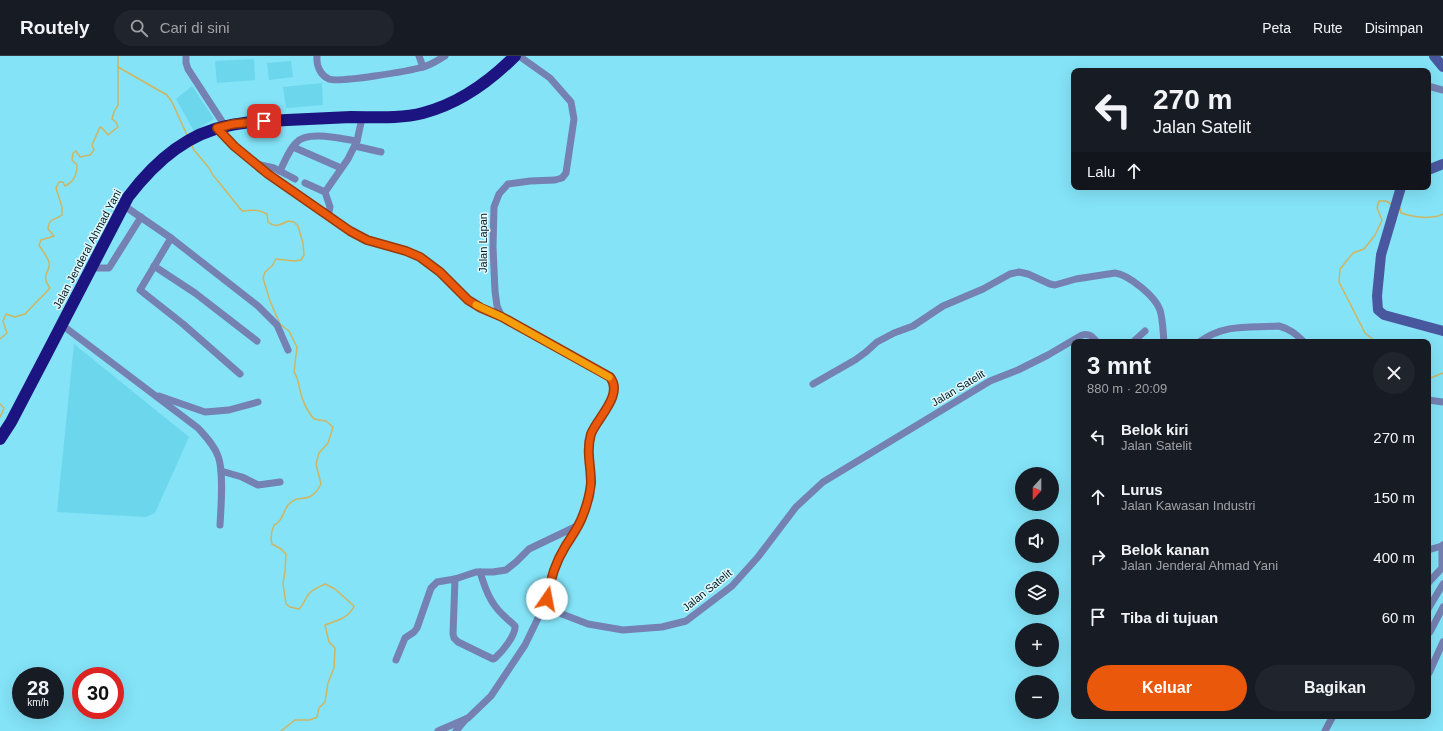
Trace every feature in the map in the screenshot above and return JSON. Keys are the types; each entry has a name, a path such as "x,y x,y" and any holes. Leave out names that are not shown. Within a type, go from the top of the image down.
{"highway":[{"name":"Jalan Jenderal Ahmad Yani","path":"0,438 62,325 123,205 143,178 170,152 190,139 221,127 251,122 397,117 423,113 451,103 480,85 504,67 515,56"}],"street":[{"path":"186,56 188,69 221,127 255,164 350,231 367,240 406,251 420,257 440,272 468,300 481,308 502,317 610,377 613,382 612,397 595,426 590,440 588,453 591,482 588,501 583,517 557,562 548,591 547,604 541,612 525,645 496,690 456,731"},
{"path":"317,56 318,67 322,74 326,78 336,81 358,79 424,67 445,56"},
{"path":"419,56 424,67"},
{"name":"Jalan Lapan","path":"502,317 497,306 495,291 493,247 494,207 499,194 508,184 555,180 562,178 566,173 574,119 571,102 550,78 519,56"},
{"path":"1434,56 1443,67"},
{"path":"1431,87 1443,90"},
{"path":"325,192 356,143 362,118"},
{"path":"280,171 293,146 301,138 312,136 356,143 381,152"},
{"path":"293,146 341,168"},
{"path":"255,164 271,167 295,179"},
{"path":"1431,169 1443,164"},
{"path":"305,183 325,192 330,207 328,216"},
{"path":"1400,190 1381,255 1376,296 1378,310 1384,315 1443,331"},
{"path":"123,205 172,238 258,306 277,325 288,350"},
{"path":"91,268 109,268 141,217"},
{"path":"172,238 140,290 184,324 240,374"},
{"path":"154,266 195,293 257,341"},
{"path":"812,384 855,360 877,342 894,333 913,326 943,306 983,289 1002,277 1019,272 1028,274 1050,284 1115,273 1120,274 1137,284 1155,301 1161,312 1164,339"},
{"path":"62,325 198,428 208,439 219,458 221,471 220,525"},
{"path":"1204,339 1226,329 1279,326 1293,331 1301,339"},
{"path":"1136,339 1145,331"},
{"name":"Jalan Satelit","path":"1075,339 1086,334 1092,336 1094,339"},
{"name":"Jalan Satelit","path":"547,604 553,610 588,624 623,630 662,627 686,621 732,586 758,557 796,507 823,482 990,381 1018,370 1071,341"},
{"path":"154,395 205,412 229,410 258,402"},
{"path":"1431,400 1443,402"},
{"path":"221,471 242,477 258,485 280,482"},
{"path":"396,660 404,638 414,632 417,628 433,586 436,582 455,579 480,572 506,570 530,549 578,526"},
{"path":"1431,549 1442,545 1442,570 1431,580"},
{"path":"455,579 454,638 458,642 493,659 514,634 515,626 503,616 493,603 485,588 480,572"},
{"path":"1431,604 1443,584"},
{"path":"1431,630 1443,607"},
{"path":"1431,668 1443,642"},
{"path":"438,731 468,718"},
{"path":"1324,731 1331,719"}],"shaded area":[{"path":"254,59 255,80 217,83 215,61"},
{"path":"291,61 293,77 269,80 267,63"},
{"path":"322,83 323,105 286,108 283,87"},
{"path":"192,86 214,119 194,131 176,99"},
{"path":"74,344 189,437 155,513 146,517 57,512"}],"waterway":[{"path":"0,339 7,333 3,321 6,314 15,317 25,314 50,288 46,279 49,262 39,245 41,240 54,236 48,229 49,223 62,215 62,207 56,188 59,182 63,182 65,186 71,182 74,177 77,165 72,160 73,153 76,151 80,157 90,155 94,150 92,145 100,127 108,135 118,127 116,122 112,119 118,105 118,56"},
{"path":"118,67 167,95 172,102 187,135"},
{"path":"191,144 213,175 242,211 255,210 264,212 267,214 268,222 273,225 280,225 288,221 294,222 298,226 303,243 304,255 301,260 294,261 276,259 272,266 265,272 263,278 270,301 280,324 289,331 297,347 294,372 298,379 305,405 314,419 326,421 333,427 328,443 319,453 316,464 321,484 317,491 312,495 296,499 288,505 281,519 274,525 271,539 272,544 286,554 283,584 286,604 290,607 299,609 310,593 316,588 325,584 335,589 354,606 346,616 325,625 329,642 335,648 334,668 328,683 325,702 319,708 317,717 310,720 295,720 281,731"},
{"path":"1372,339 1365,333 1339,282 1340,269 1353,253 1364,249 1375,235 1382,220 1377,208 1379,201 1386,201 1391,204"},
{"path":"1398,207 1400,208 1401,213 1416,217 1434,217 1443,214"},
{"path":"1431,378 1443,373"},
{"path":"0,404 4,408 0,417"}],"slow traffic":[{"path":"476,305 502,317 609,377"}],"route":[{"path":"264,121 233,124 217,128 234,146 255,164 350,231 367,240 406,251 420,257 440,272 468,300 481,308 502,317 610,377 612,380 614,388 612,397 591,433 588,445 591,482 588,501 583,517 557,562 551,577 547,599"}]}
